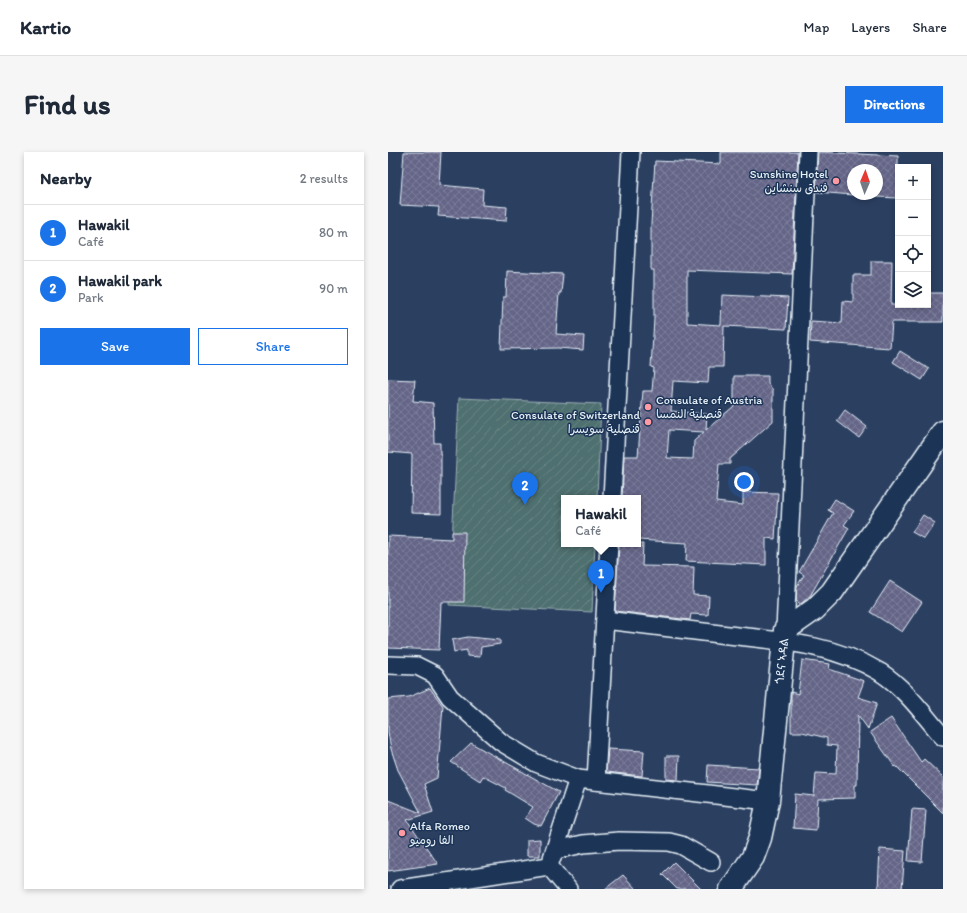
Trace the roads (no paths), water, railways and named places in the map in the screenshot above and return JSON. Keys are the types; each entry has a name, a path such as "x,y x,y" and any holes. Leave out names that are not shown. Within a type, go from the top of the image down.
{"street":[{"path":"612,495 631,152"},
{"path":"785,636 808,152"},
{"name":"ጎደና ኣዳል","path":"731,889 753,857 760,838 768,801 785,636 832,592 943,432"},
{"path":"596,781 609,547"},
{"path":"605,620 785,636 826,648 854,659 881,673 911,699 943,737"},
{"path":"388,665 417,666 435,674 450,697 501,742 536,763 578,779 768,801"},
{"path":"549,866 556,850 578,779"},
{"path":"556,850 583,844 619,841 669,842 681,845 710,862"},
{"path":"400,889 549,866"},
{"path":"549,866 568,889"}],"place":[{"name":"Sunshine Hotel فندق سنشاين","path":"836,181"},
{"name":"Consulate of Austria قنصلية النمسا","path":"648,407"},
{"name":"Consulate of Switzerland قنصلية سويسرا","path":"648,422"},
{"name":"Hawakil park","path":"525,505"},
{"name":"Hawakil","path":"601,593"},
{"name":"Alfa Romeo الفا روميو","path":"402,833"}]}
